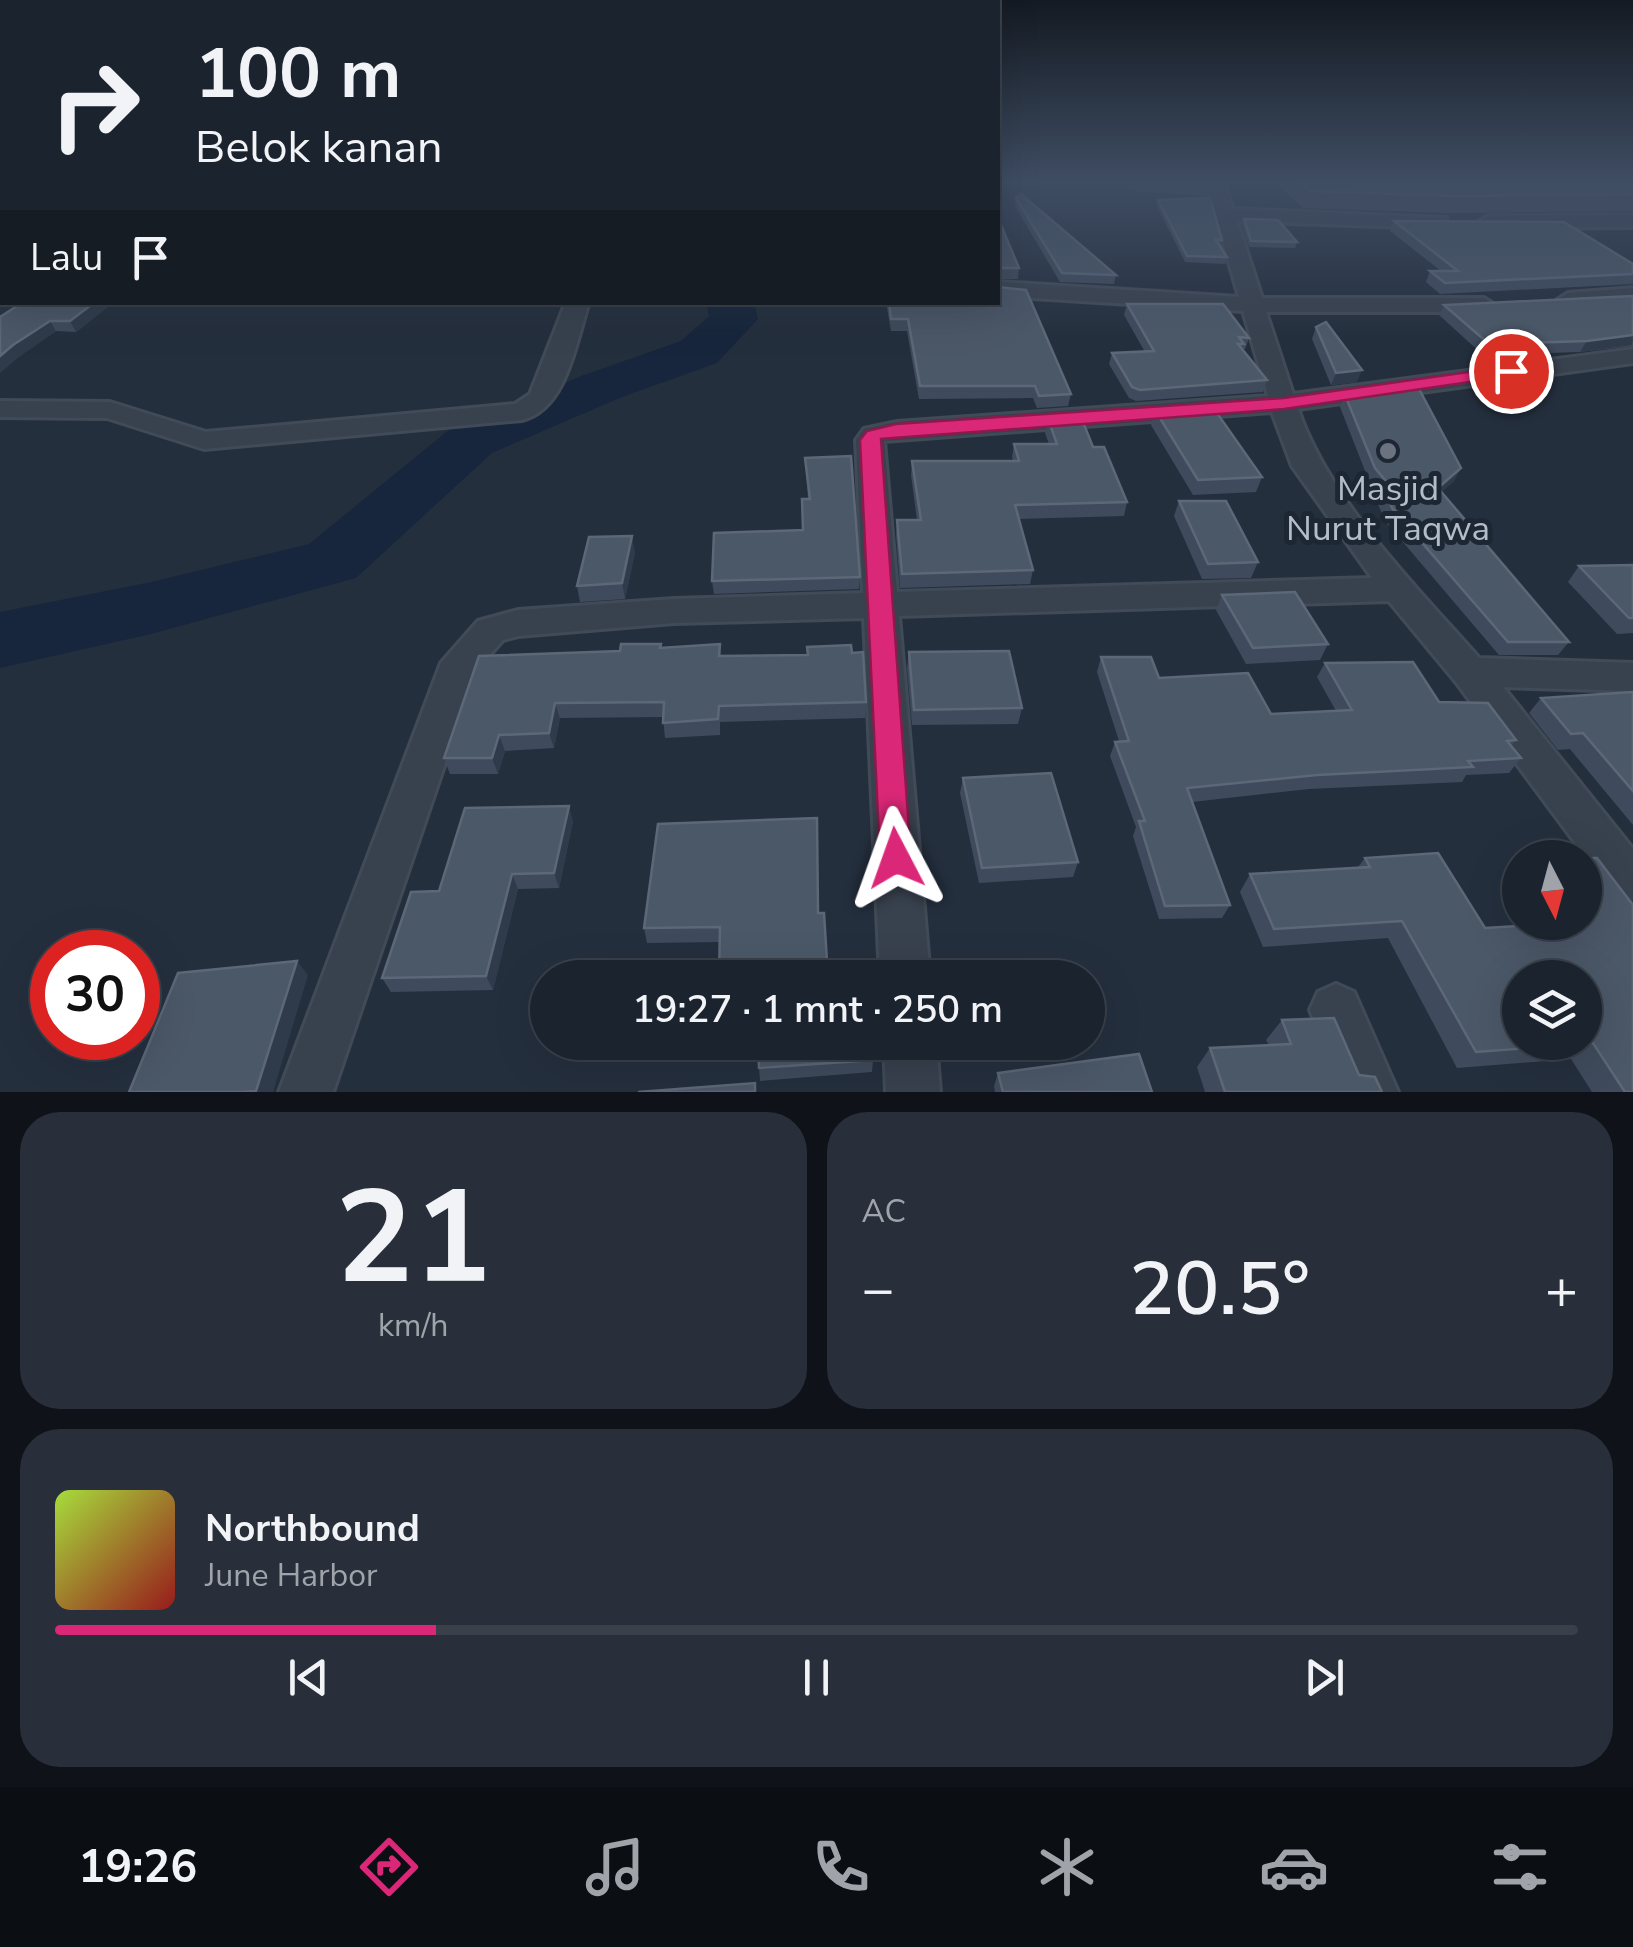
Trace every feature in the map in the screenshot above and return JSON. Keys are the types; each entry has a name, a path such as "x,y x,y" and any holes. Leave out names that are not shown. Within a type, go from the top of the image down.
{"street":[{"path":"1231,234 1306,466 1398,589 1469,672 1633,884"},
{"path":"1000,289 1255,306 1503,304"},
{"path":"1540,302 1633,295"},
{"path":"0,409 110,410 204,441 522,412 542,398 577,305"},
{"path":"903,960 870,440 874,435 915,428 1284,403 1633,356"},
{"path":"306,1092 460,663 475,642 492,630 565,618 1398,589"},
{"path":"1469,672 1633,677"},
{"path":"1336,1010 1371,1092"},
{"path":"911,1060 913,1092"}],"building":[{"path":"1000,234 1005,234 1019,268 1000,268"},
{"path":"1038,234 1068,234 1116,275 1062,273"},
{"path":"1176,234 1220,234 1222,240 1216,240 1227,257 1187,256"},
{"path":"1249,234 1290,234 1297,242 1251,241"},
{"path":"1411,234 1584,234 1633,264 1633,274 1445,283 1430,271 1458,271"},
{"path":"1000,287 1026,290 1071,394 1039,396 1035,386 920,386 908,319 891,319 889,305 1000,305"},
{"path":"1633,296 1633,335 1587,341 1489,344 1444,305"},
{"path":"1127,304 1223,304 1249,338 1239,337 1244,344 1238,344 1267,380 1140,390 1132,387 1112,353 1154,351"},
{"path":"18,305 91,305 70,321 50,321 0,356 0,317"},
{"path":"1326,322 1362,370 1336,373 1316,327"},
{"path":"1418,387 1461,468 1438,488 1569,642 1508,642 1392,508 1383,486 1390,486 1375,468 1345,395"},
{"path":"1212,406 1262,477 1198,480 1155,410"},
{"path":"1081,417 1093,447 1104,447 1127,502 1015,505 1033,570 902,574 897,520 921,520 912,461 1019,461 1014,444 1057,444 1048,419"},
{"path":"851,456 860,577 712,581 714,533 803,530 802,499 810,499 805,458"},
{"path":"1179,501 1226,501 1258,562 1208,564"},
{"path":"632,536 622,583 577,586 589,537"},
{"path":"1633,565 1633,618 1579,566"},
{"path":"1295,592 1328,644 1253,648 1222,595"},
{"path":"621,644 661,644 660,648 720,644 719,656 808,655 807,647 851,645 852,653 863,652 866,702 719,706 718,719 663,723 664,702 555,703 549,733 499,735 492,758 444,758 479,656 620,651"},
{"path":"1009,651 1022,708 914,710 909,652"},
{"path":"1101,657 1151,657 1159,678 1248,673 1271,714 1352,710 1325,663 1413,662 1439,702 1488,703 1516,740 1507,741 1521,758 1468,761 1473,767 1317,775 1187,788 1230,905 1165,906 1139,821 1145,821 1115,742 1129,741"},
{"path":"1633,692 1633,791 1583,733 1571,734 1541,698"},
{"path":"1051,773 1078,862 982,868 963,778"},
{"path":"569,806 554,873 512,874 486,976 382,978 411,892 439,891 465,808"},
{"path":"817,818 818,913 824,913 827,960 719,960 720,927 644,928 658,824"},
{"path":"1438,853 1485,928 1502,927 1502,940 1602,940 1602,865 1633,905 1633,1092 1625,1092 1602,1057 1602,960 1502,960 1502,1050 1476,1052 1402,921 1274,929 1250,874 1370,867 1365,858"},
{"path":"297,961 256,1091 129,1092 142,1060 160,1060 160,1017 178,973"},
{"path":"1334,1018 1359,1075 1375,1077 1382,1092 1225,1092 1210,1048 1291,1044 1282,1020"},
{"path":"1139,1054 1152,1092 1003,1092 998,1073 1105,1060"},
{"path":"759,1060 873,1060 759,1068"},
{"path":"755,1083 755,1092 638,1092"}],"waterway":[{"path":"0,640 151,608 332,562 471,441 603,386 699,352 734,319 731,305"}],"place":[{"name":"Masjid Nurut Taqwa","path":"1388,451"}],"route":[{"path":"896,858 870,440 874,435 896,430 1284,403 1511,371"}]}
